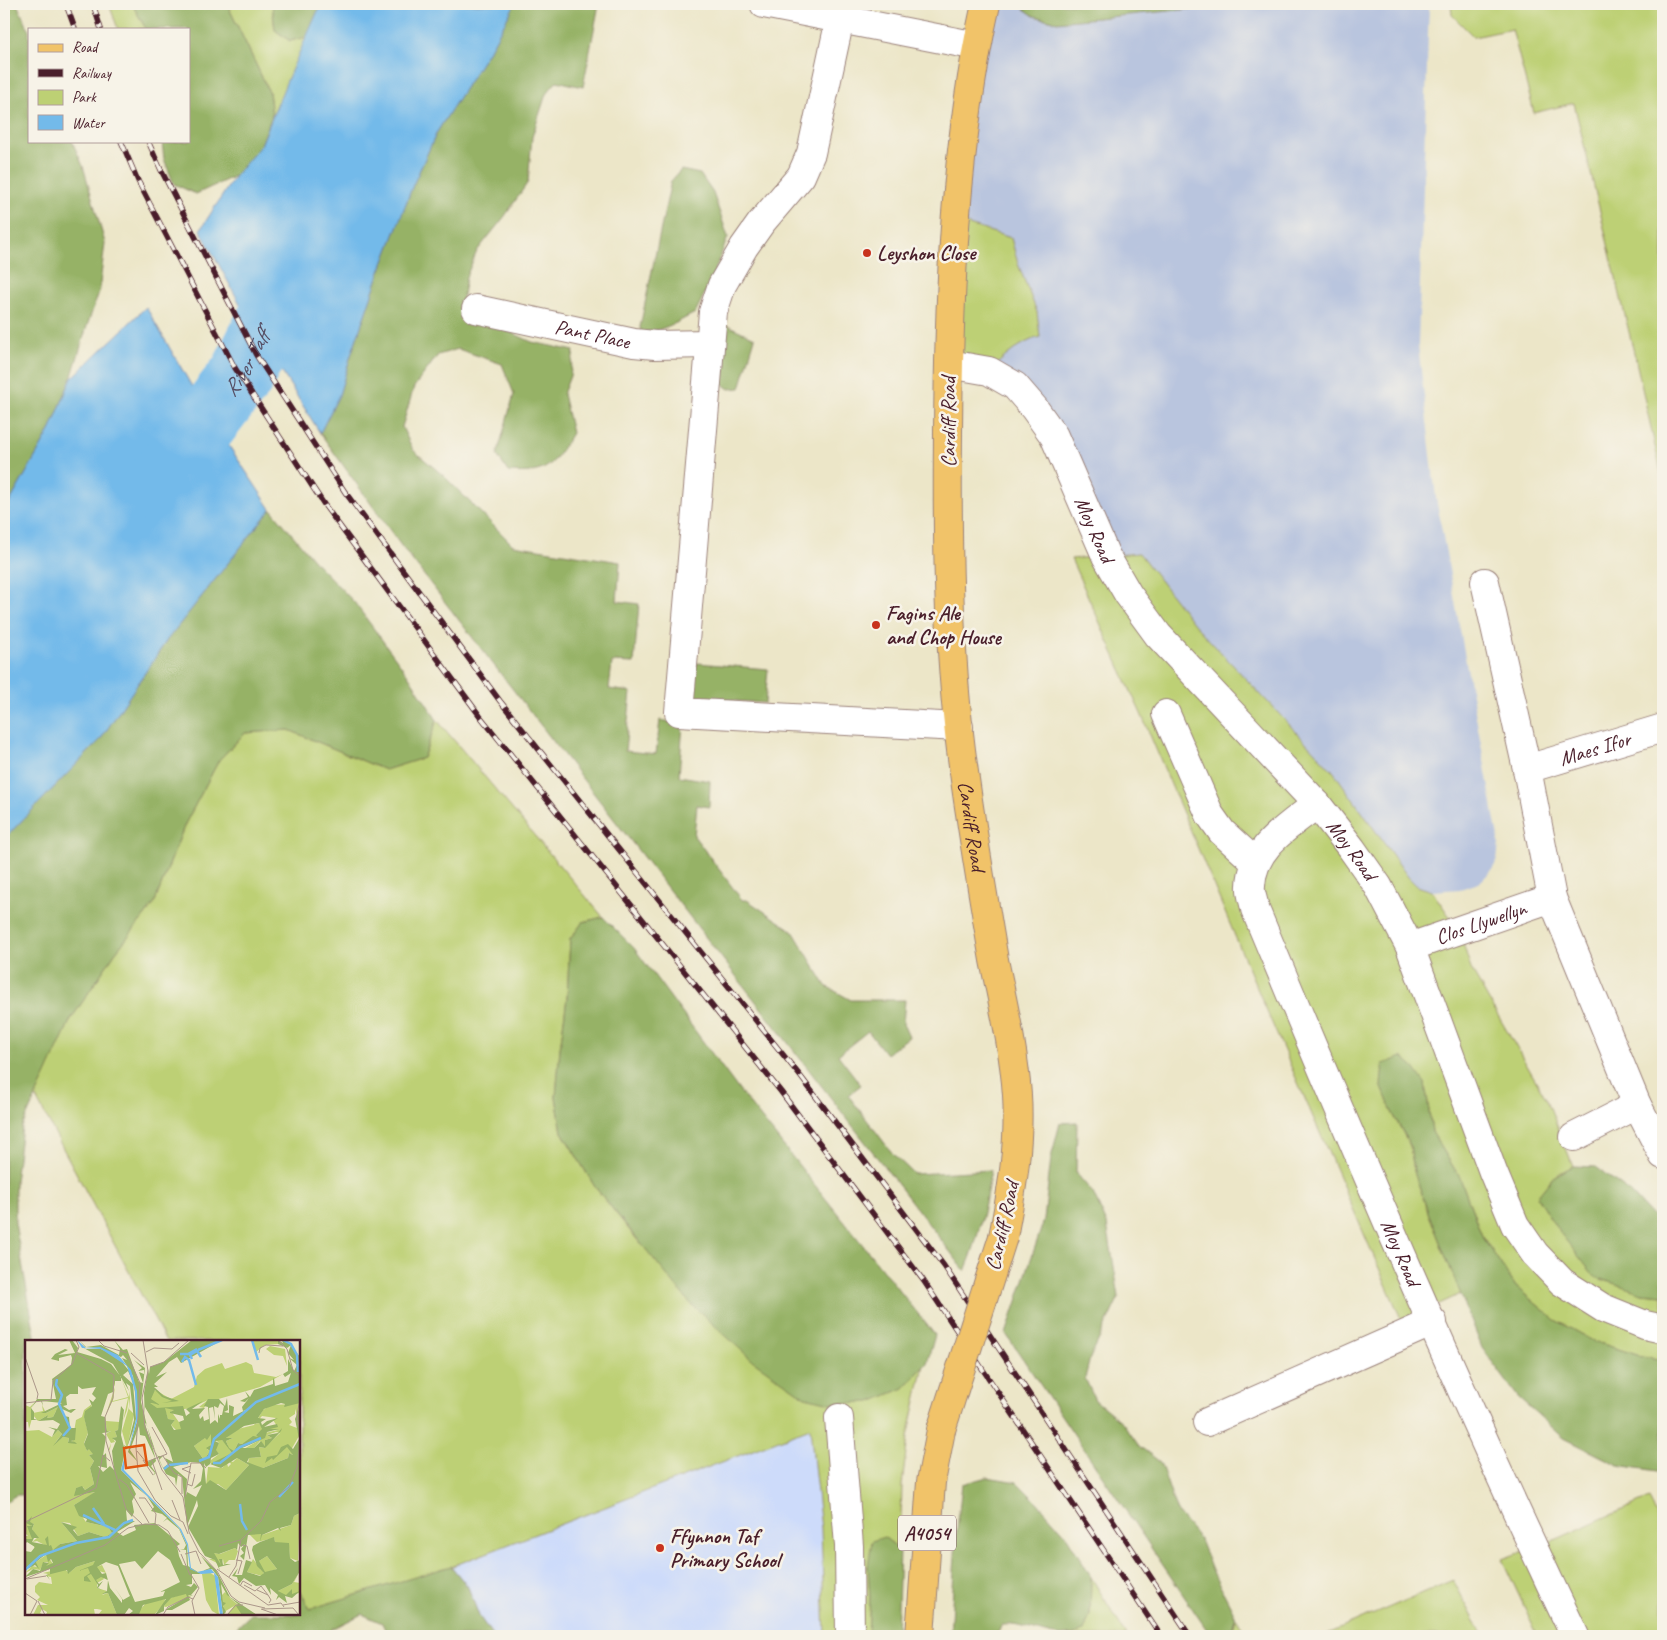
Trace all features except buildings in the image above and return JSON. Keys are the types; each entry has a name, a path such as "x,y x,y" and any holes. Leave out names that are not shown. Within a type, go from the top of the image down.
{"main road":[{"name":"Cardiff Road","path":"920,1636 931,1482 941,1430 1003,1237 1013,1188 1017,1143 1017,1095 1010,1044 977,864 959,726 950,619 948,494 949,364 956,221 964,129 977,46 986,4"}],"street":[{"path":"764,4 977,46"},
{"path":"840,18 808,160 801,176 761,223 744,247 722,285 713,312 679,712 959,726"},
{"name":"Pant Place","path":"476,309 634,343 655,345 709,344"},
{"name":"Moy Road","path":"949,364 989,371 1015,386 1034,408 1054,436 1106,556 1128,594 1158,635 1317,804 1378,886 1410,947 1493,1172 1515,1225 1535,1254 1562,1282 1603,1308 1645,1325 1663,1329"},
{"path":"1485,582 1527,769 1552,898 1636,1105 1663,1155"},
{"path":"1166,714 1210,815 1222,832 1255,862"},
{"name":"Maes Ifor","path":"1527,769 1663,728"},
{"name":"Moy Road","path":"1317,804 1269,842 1255,862 1250,887 1255,909 1340,1114 1527,1534 1575,1636"},
{"name":"Clos Llywellyn","path":"1410,947 1552,898"},
{"path":"1574,1137 1636,1105"},
{"path":"1208,1422 1433,1322"},
{"path":"839,1418 849,1546 850,1636"}],"shaded area":[{"path":"986,4 1017,4 1057,22 1240,4 1429,4 1418,345 1436,498 1499,843 1497,861 1492,870 1479,883 1460,889 1432,891 1417,886 1408,877 1333,771 1194,624 1140,554 1106,556 1054,436 989,371 1028,340 1040,336 1011,239 956,221"},
{"name":"Ffynnon Taf Primary School","path":"810,1427 821,1529 826,1636 483,1636 450,1567"}],"green space":[{"path":"4,4 17,4 28,28 28,142 72,142 83,166 105,243 99,292 71,379 51,429 4,512"},
{"path":"109,4 132,4 145,28 118,28"},
{"path":"132,4 227,4 269,92 272,116 261,145 235,176 196,194 174,184 164,159 162,142 190,142 190,28 145,28"},
{"path":"227,4 272,4 275,30 290,41 307,37 272,116 269,92"},
{"path":"272,4 321,4 307,37 290,41 275,30"},
{"path":"515,4 599,4 583,87 557,81 546,94 532,137 528,182 505,216 477,251 466,277 462,301 473,320 510,332 532,342 574,351 570,376 563,394 572,433 554,461 548,466 532,472 508,472 497,455 514,394 502,364 458,349 438,355 414,387 402,427 413,450 444,476 513,545 620,562 617,601 639,604 634,663 612,662 609,689 631,692 625,751 656,754 660,720 683,724 679,776 710,781 709,807 697,805 694,836 742,900 747,900 793,931 826,986 851,1000 905,1000 903,1024 909,1037 886,1054 868,1031 838,1055 861,1085 848,1095 893,1154 914,1174 991,1170 978,1234 965,1271 402,547 320,433 339,395 378,277 413,185 437,132 493,44"},
{"path":"1017,4 1240,4 1057,22 1034,16"},
{"path":"1451,4 1663,4 1663,482 1574,103 1534,113 1512,29 1474,37 1452,15"},
{"path":"681,170 700,174 713,193 728,237 709,285 695,313 658,330 641,333 640,327 671,181"},
{"path":"956,221 1011,238 1018,264 1037,312 1040,337 1019,346 989,371 949,364"},
{"path":"727,325 755,338 740,388 729,389 714,378 717,351"},
{"path":"271,509 316,563 354,602 408,675 437,720 423,758 385,770 289,730 245,733 219,760 185,824 154,904 115,953 71,1019 22,1127 15,1182 15,1223 36,1340 25,1340 25,1495 16,1495 4,1503 4,839 100,740 167,640"},
{"path":"1139,553 1194,624 1333,771 1408,877 1417,886 1432,891 1459,930 1471,969 1547,1100 1573,1166 1553,1177 1642,1293 1663,1295 1663,1360 1637,1355 1593,1341 1555,1320 1516,1287 1482,1236 1460,1178 1432,1132 1425,1083 1392,1112 1410,1146 1414,1171 1428,1212 1461,1294 1402,1321 1268,1014 1142,716 1071,559"},
{"path":"697,663 768,669 765,703 692,698"},
{"path":"437,720 603,917 583,922 570,939 567,998 556,1097 562,1132 595,1187 639,1242 904,1388 924,1365 908,1437 902,1485 900,1550 884,1537 868,1567 870,1597 868,1636 825,1636 821,1529 810,1428 450,1567 310,1609 300,1591 300,1340 165,1340 35,1096 71,1019 115,953 154,904 185,824 219,760 245,733 289,730 385,770 423,758"},
{"path":"603,917 634,948 741,1093 935,1335 927,1363 904,1388 871,1402 831,1403 805,1397 752,1360 688,1301 595,1187 562,1132 556,1097 567,998 570,939 583,922"},
{"path":"1402,1057 1412,1065 1425,1083 1432,1132 1460,1178 1482,1236 1516,1287 1555,1320 1593,1341 1637,1355 1663,1360 1663,1472 1618,1465 1564,1438 1518,1397 1482,1348 1428,1212 1414,1171 1410,1145 1392,1112 1381,1085 1383,1064"},
{"path":"1077,1122 1076,1173 1093,1193 1107,1224 1119,1297 1090,1358 1085,1378 1095,1400 1123,1423 1139,1446 1160,1462 1177,1512 1200,1540 1211,1568 1236,1617 1231,1636 1211,1636 1006,1334 1044,1220 1051,1158 1060,1123"},
{"path":"1573,1166 1596,1167 1632,1194 1663,1228 1663,1295 1642,1293 1595,1277 1557,1229 1537,1197 1553,1177"},
{"path":"987,1477 1017,1482 1066,1535 1091,1577 1090,1614 1084,1631 1061,1636 1018,1626 1002,1625 995,1636 950,1636 956,1539 962,1484"},
{"path":"1649,1498 1663,1532 1663,1636 1538,1636 1502,1559 1557,1539"},
{"path":"884,1537 900,1550 897,1636 868,1636 870,1597 868,1567 872,1541"},
{"path":"451,1566 468,1587 479,1616 493,1636 388,1636 382,1623 362,1614 332,1629 332,1636 228,1636 250,1615 300,1615 300,1591 310,1609"},
{"path":"1091,1577 1127,1636 1067,1636 1084,1630 1090,1614"},
{"path":"1453,1580 1483,1636 1323,1636"},
{"path":"1236,1617 1247,1636 1231,1636"}],"water":[{"path":"321,4 515,4 493,44 437,132 413,185 378,277 339,395 320,433 245,313 200,230 235,176 261,145"},
{"path":"146,307 209,416 271,509 167,640 100,740 4,839 4,512 51,429 71,379"}],"waterway":[{"name":"River Taff","path":"153,490 243,374 301,256"}],"railway":[{"path":"66,4 75,28"},
{"path":"93,4 101,28"},
{"path":"121,142 138,181 235,368 325,506 480,716 781,1092 923,1280 1161,1636"},
{"path":"148,142 256,355 345,492 500,701 801,1077 944,1266 1190,1636"}],"place":[{"name":"Leyshon Close","path":"867,253"},
{"name":"Fagins Ale and Chop House","path":"876,625"},
{"name":"Ffynnon Taf Primary School","path":"660,1548"}]}
